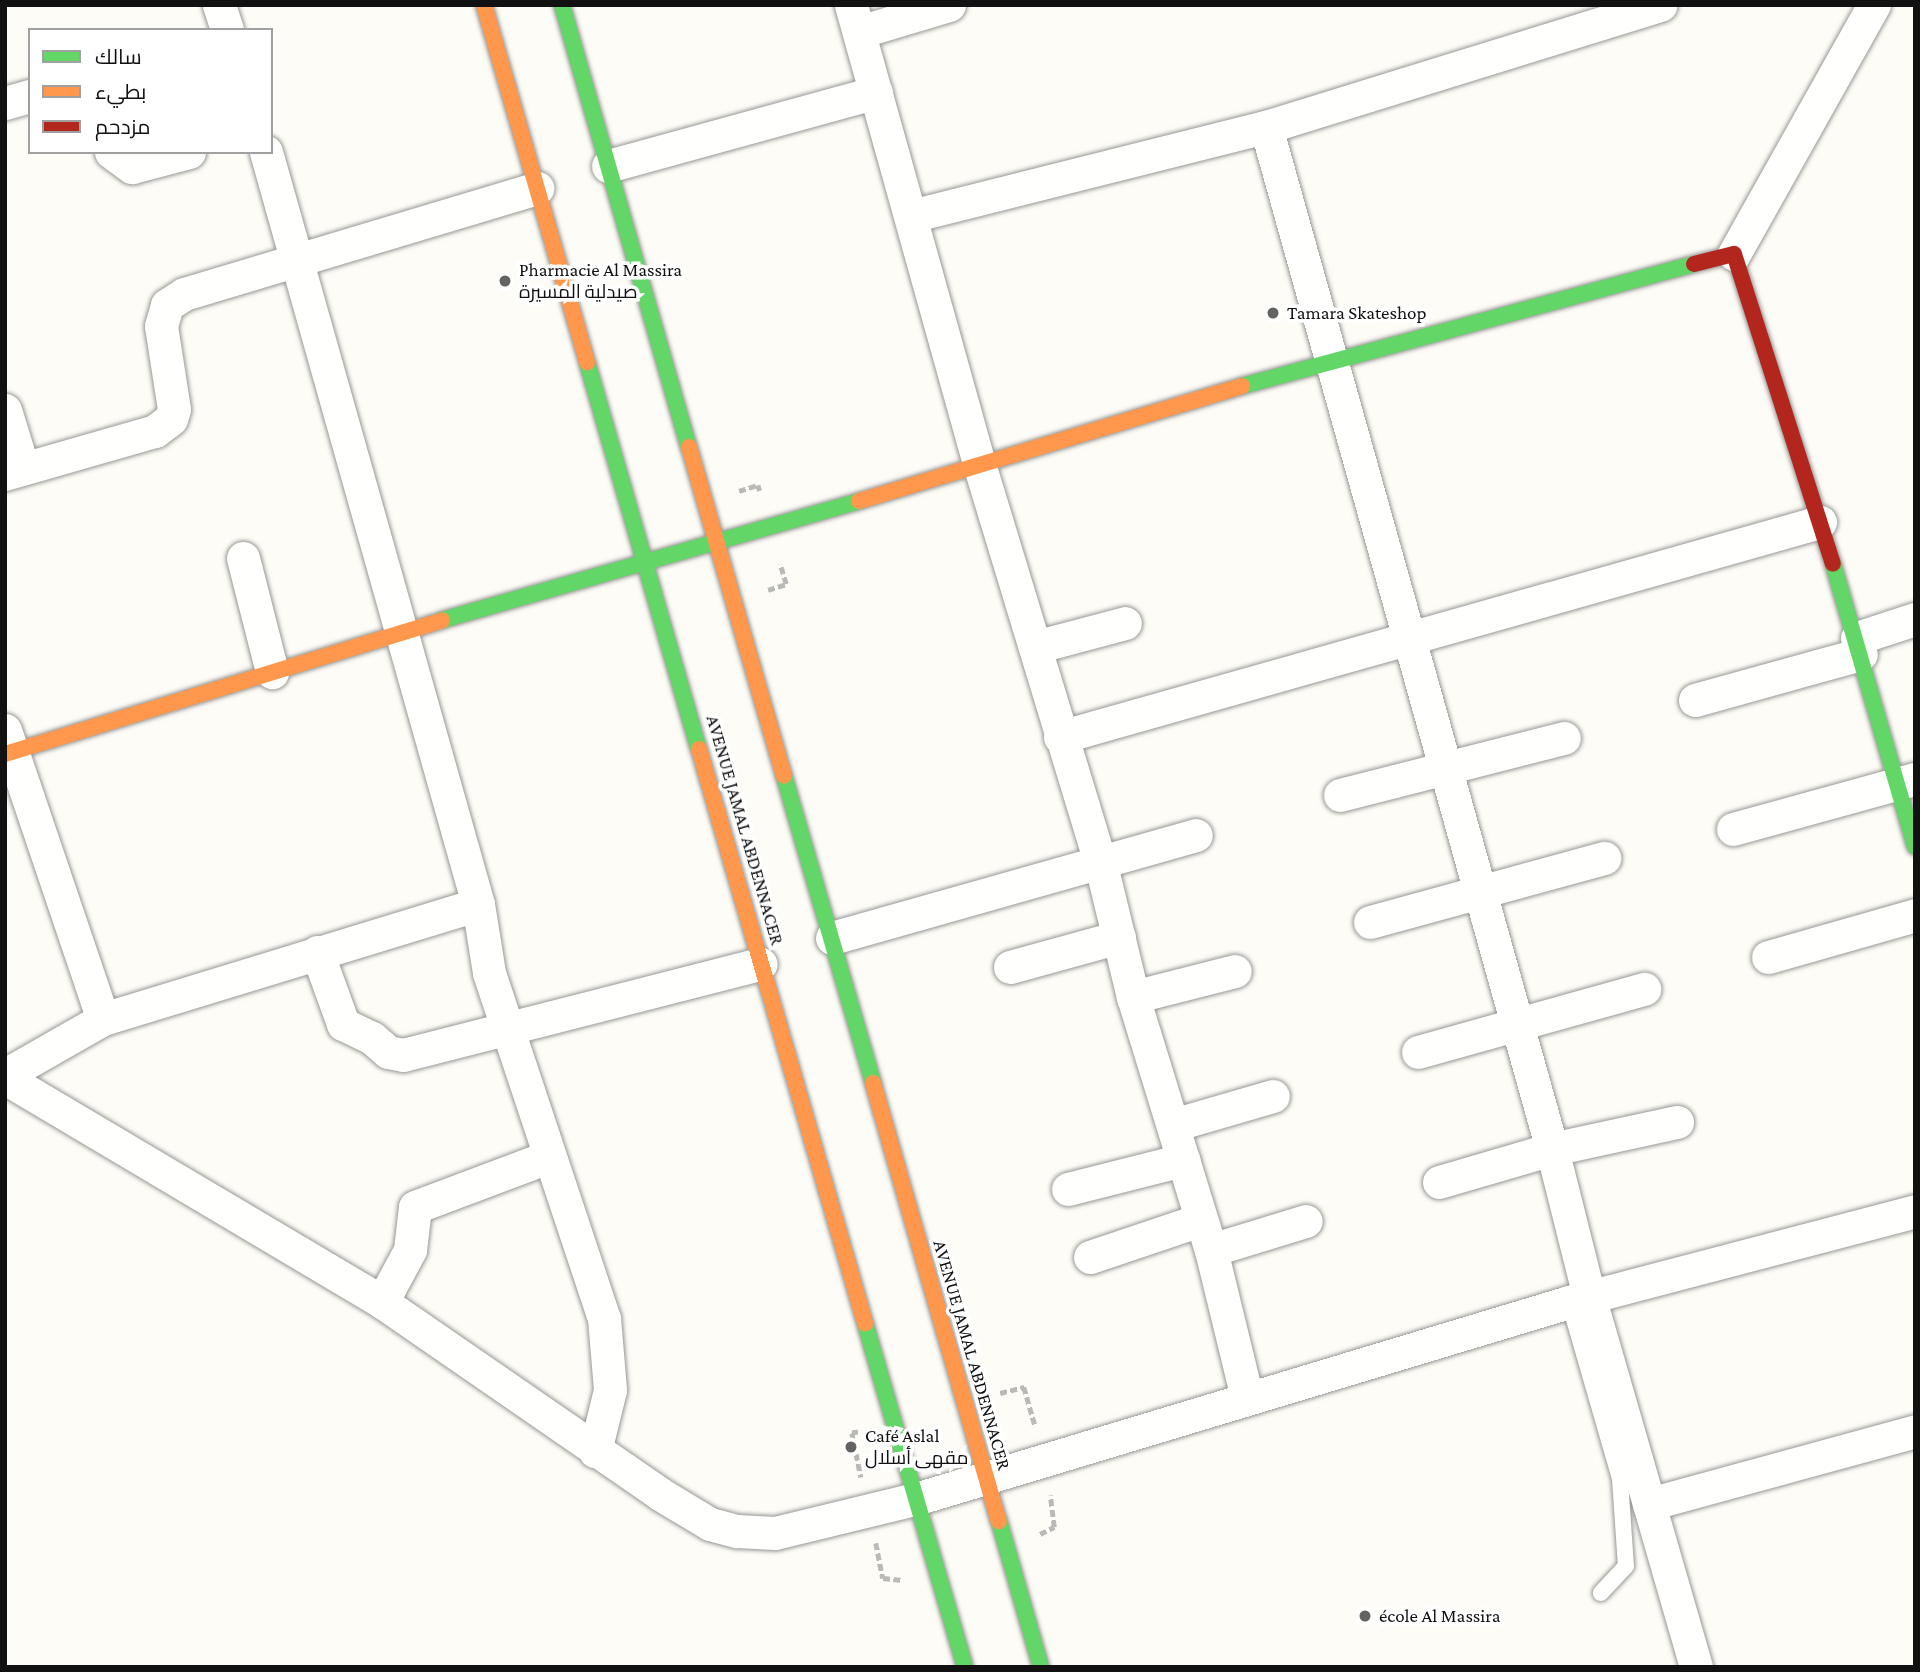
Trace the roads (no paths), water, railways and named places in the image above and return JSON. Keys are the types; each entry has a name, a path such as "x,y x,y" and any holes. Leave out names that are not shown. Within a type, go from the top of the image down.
{"street":[{"path":"219,5 226,28"},
{"name":"AVENUE JAMAL ABDENNACER","path":"484,5 761,964 919,1498 965,1667"},
{"name":"AVENUE JAMAL ABDENNACER","path":"562,5 1041,1667"},
{"path":"949,5 855,19 980,467 1101,865 1133,997 1211,1250 1247,1398"},
{"path":"911,216 1266,127 1661,5"},
{"path":"103,1019 7,745 272,672 400,631 718,544 1331,359 1734,254 1874,5"},
{"path":"608,166 876,92"},
{"path":"5,103 28,97"},
{"path":"1266,127 1409,635 1515,1026 1552,1149 1579,1299 1649,1504 1696,1667"},
{"path":"114,154 132,167 181,154"},
{"path":"267,154 294,260 478,904 489,973 610,1348 610,1390 595,1451"},
{"path":"5,411 14,471 164,426 174,409 161,326 167,305 184,294 537,188"},
{"path":"1734,254 1859,646 1906,781 1915,846"},
{"path":"1060,737 1409,635 1820,522"},
{"path":"243,558 272,672"},
{"path":"1695,700 1859,646 1915,619"},
{"path":"1035,647 1125,623"},
{"path":"1340,795 1564,738"},
{"path":"1732,829 1906,781"},
{"path":"832,938 1101,865 1196,835"},
{"path":"1370,922 1477,890 1604,858"},
{"path":"478,904 103,1019 5,1077 382,1301 595,1451 710,1524 737,1531 775,1533 919,1498 1579,1299 1915,1211"},
{"path":"1768,957 1915,915"},
{"path":"1010,967 1119,937"},
{"path":"317,952 343,1024 372,1038 388,1052 403,1055 761,964"},
{"path":"1133,997 1235,971"},
{"path":"1418,1052 1644,989"},
{"path":"1173,1125 1272,1096"},
{"path":"1439,1182 1552,1149 1676,1122"},
{"path":"382,1301 410,1250 415,1207 548,1157"},
{"path":"1068,1189 1183,1160"},
{"path":"1090,1257 1200,1220"},
{"path":"1211,1250 1306,1221"},
{"path":"1649,1504 1915,1431"}],"lane":[{"path":"1579,1299 1620,1479 1626,1566 1601,1593"}],"place":[{"name":"Pharmacie Al Massira صيدلية المسيرة","path":"505,281"},
{"name":"Tamara Skateshop","path":"1273,313"},
{"name":"Café Aslal مقهى أسلال","path":"851,1447"},
{"name":"école Al Massira","path":"1365,1616"}]}
